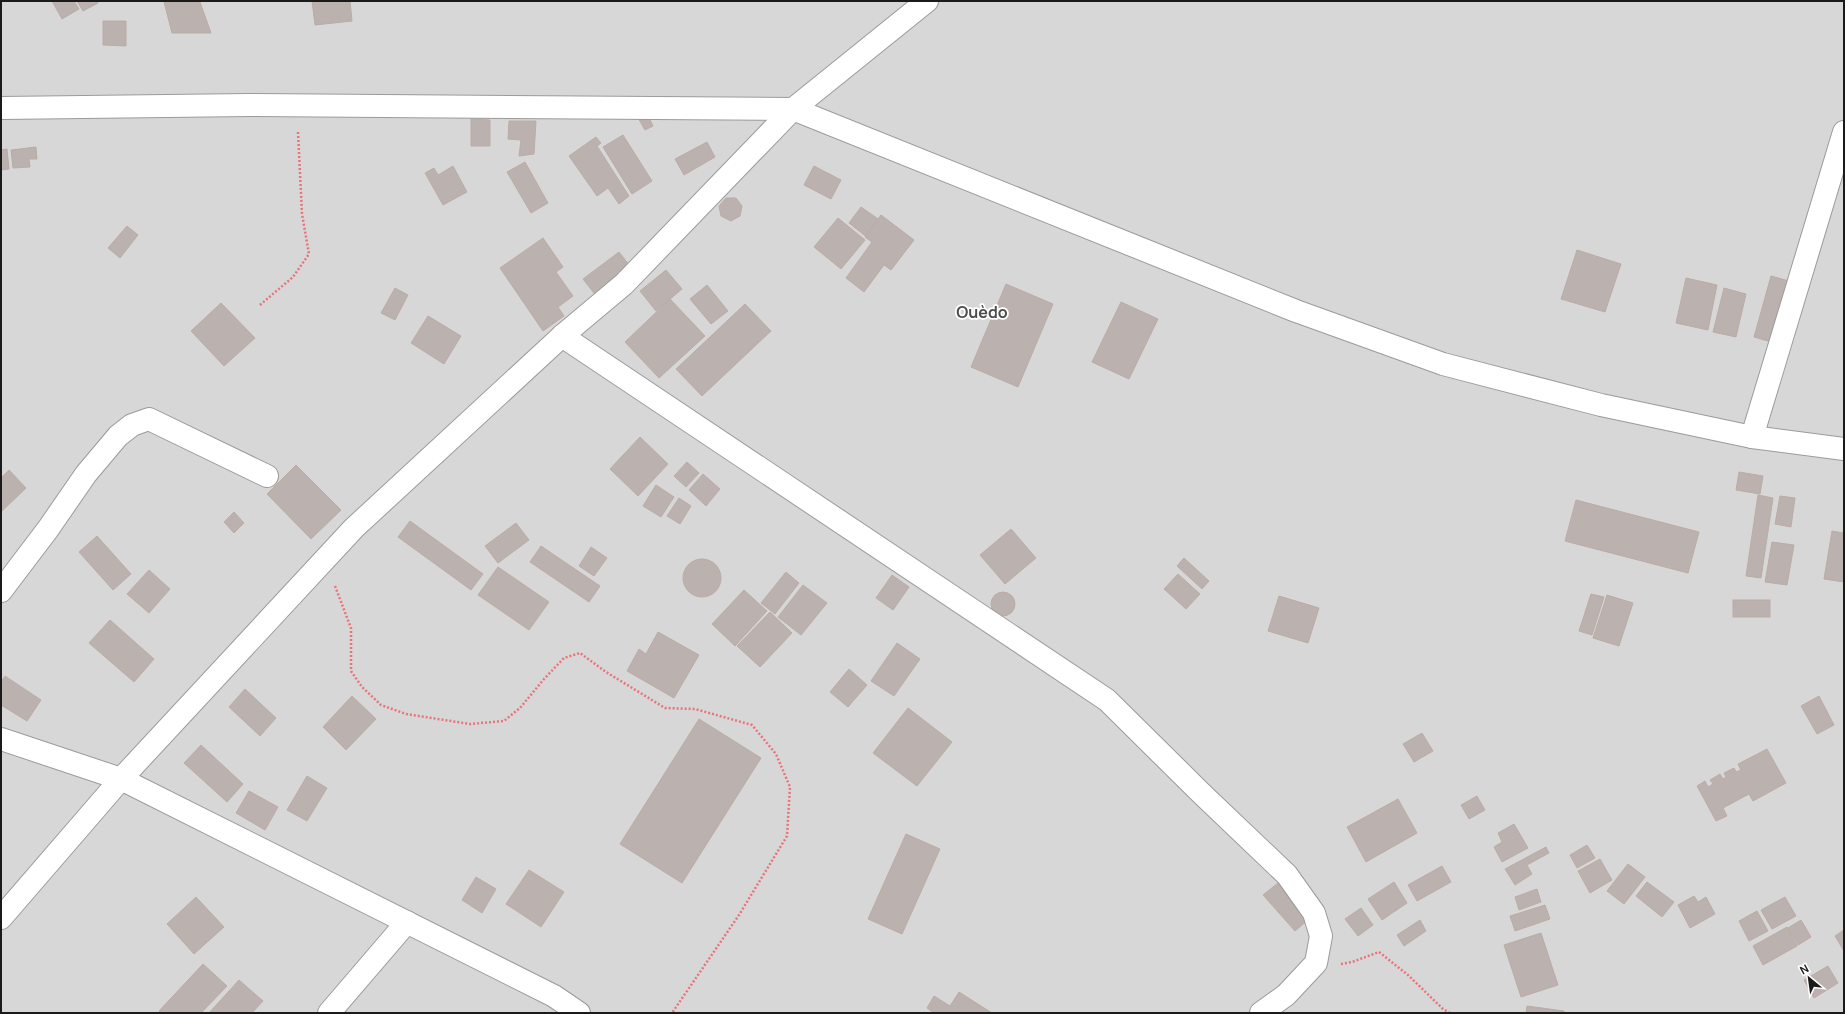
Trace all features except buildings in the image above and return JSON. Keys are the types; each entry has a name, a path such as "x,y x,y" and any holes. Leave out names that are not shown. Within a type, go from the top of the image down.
{"street":[{"path":"1,918 121,779 354,528 562,336 624,284 794,109 927,1"},
{"path":"1,108 297,106 794,109 1296,311 1443,364 1601,405 1752,437 1844,449"},
{"path":"1752,437 1844,132"},
{"path":"562,336 1107,700 1202,794 1288,874 1314,913 1321,936 1316,962 1286,995 1261,1013"},
{"path":"1,591 48,529 86,474 118,436 132,425 149,419 267,476"},
{"path":"1,739 121,779 554,996 580,1013"},
{"path":"329,1013 407,922"}],"path":[{"path":"260,305 293,277 310,254 302,214 297,106"},
{"path":"325,559 351,628 351,671 362,687 381,705 406,714 470,724 504,721 520,708 564,658 580,653 606,672 665,708 695,709 752,725 776,754 790,787 787,836 739,915 672,1013"},
{"path":"1311,968 1352,962 1379,952 1408,975 1450,1013"}],"shaded area":[{"path":"1,1 1844,1 1844,1013 1,1013"}],"district":[{"name":"Ouèdo","path":"982,312"}]}
